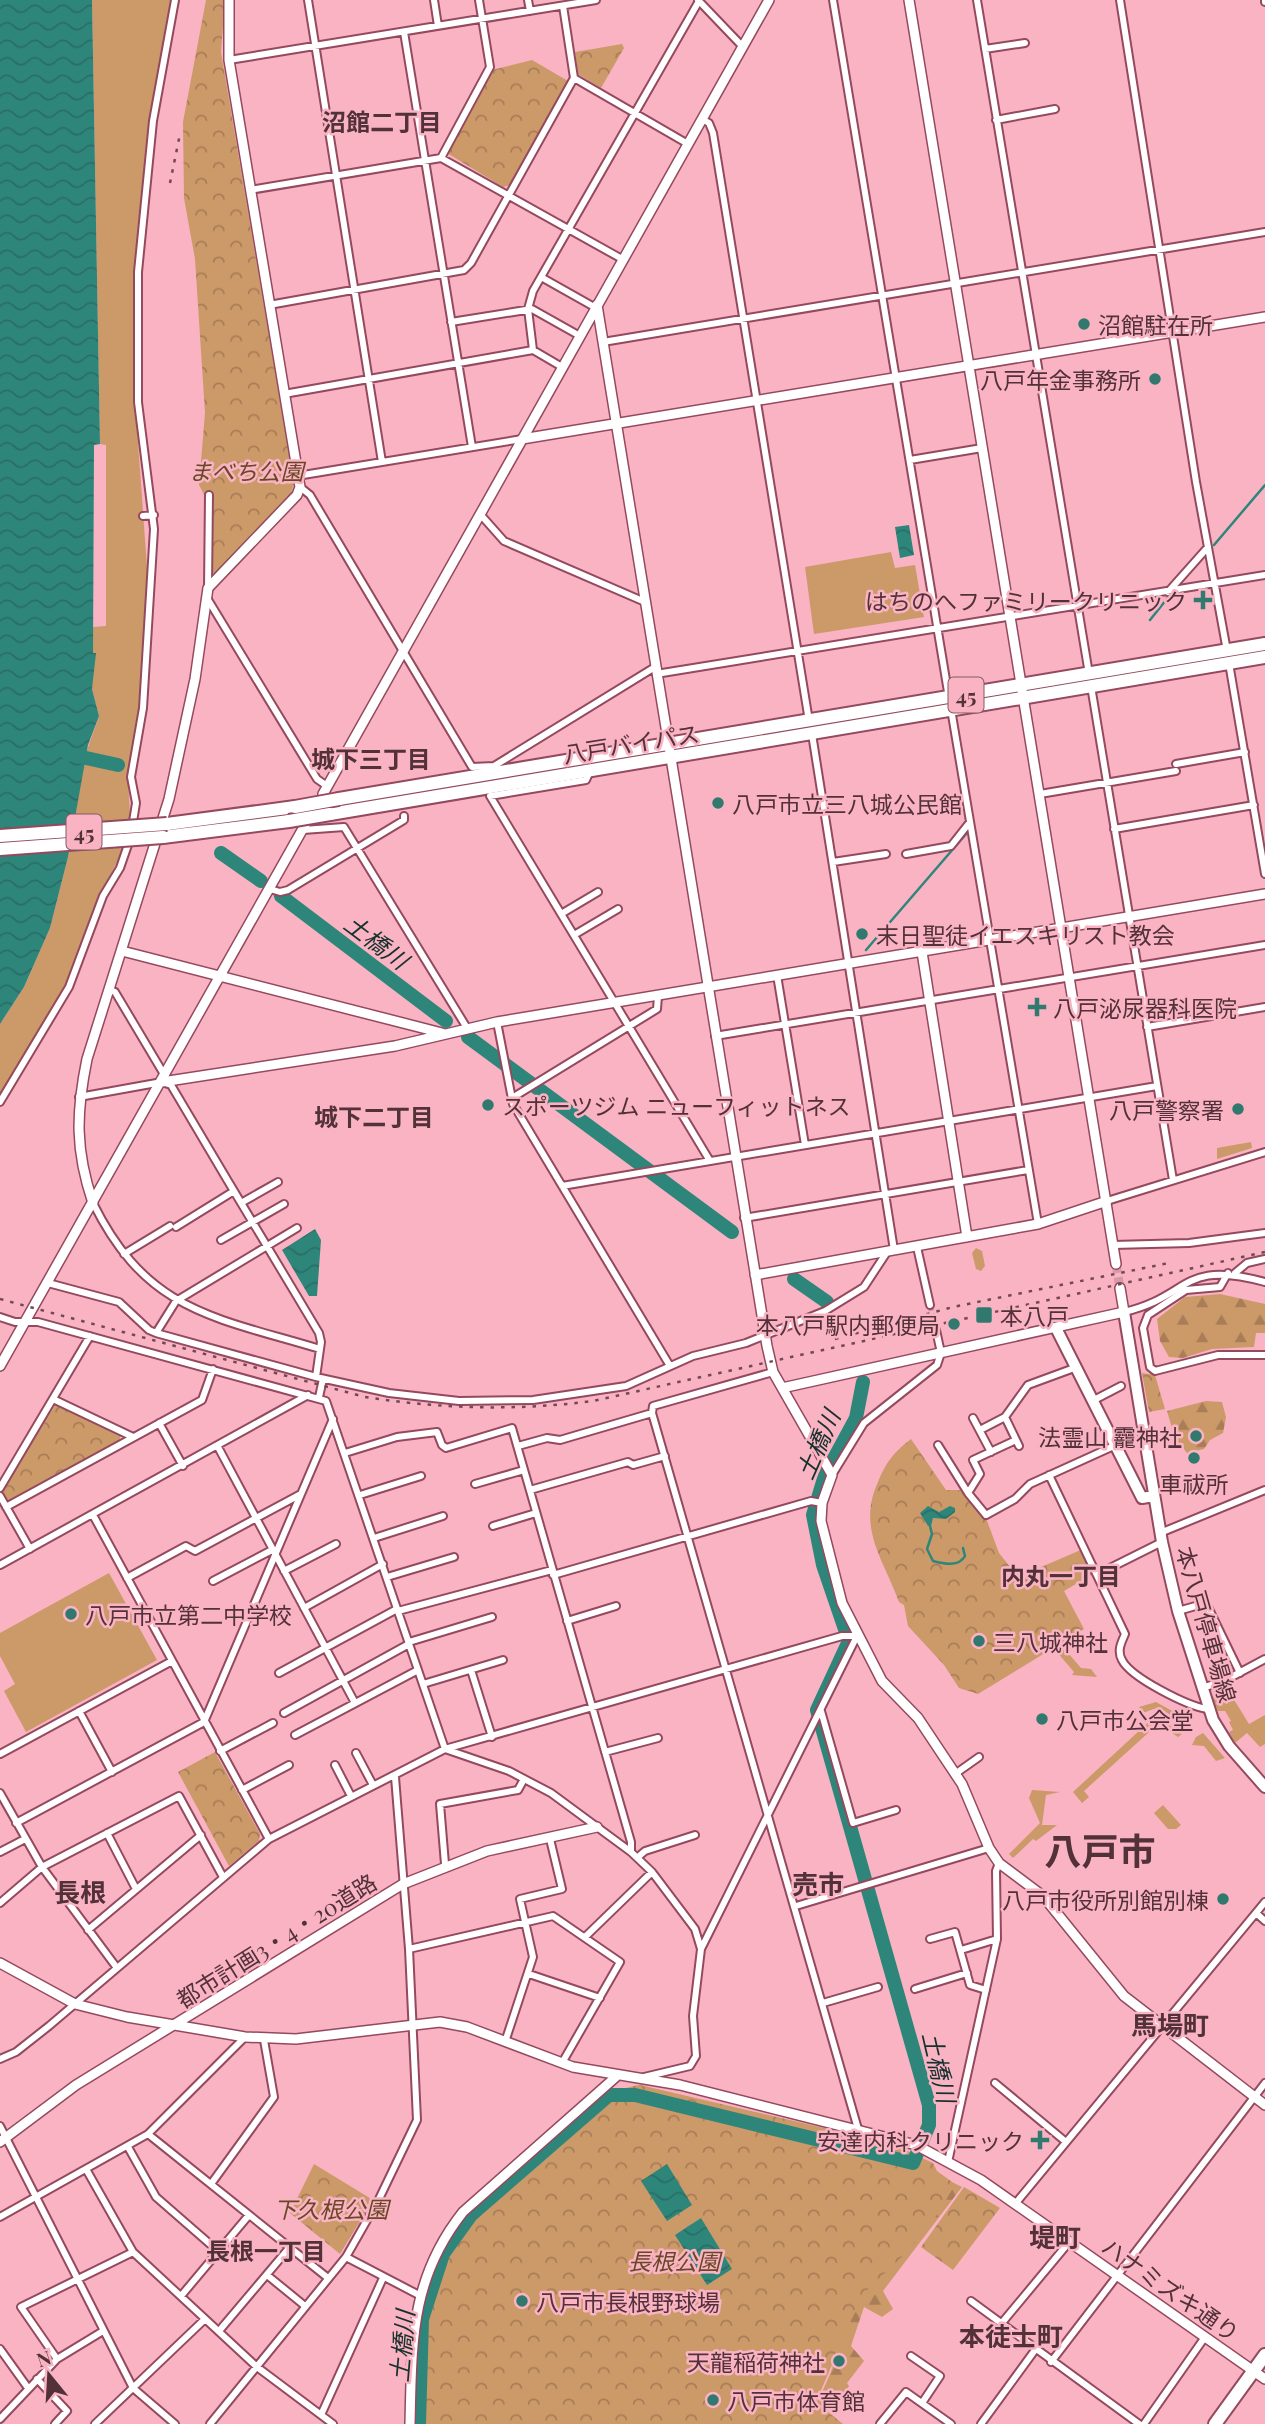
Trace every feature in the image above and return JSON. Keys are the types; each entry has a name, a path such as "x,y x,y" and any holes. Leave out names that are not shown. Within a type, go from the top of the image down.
{"highway":[{"name":"八戸バイパス","path":"0,836 167,824 668,752 1228,657 1265,645"},
{"name":"八戸バイパス","path":"1228,657 1265,657"},
{"name":"八戸バイパス","path":"0,849 163,837 289,821 590,771 668,752"},
{"path":"1215,2424 1265,2355"}],"main road":[{"name":"本八戸停車場線","path":"1124,1312 1161,1537 1178,1611 1208,1709 1229,1746 1265,1787"},
{"path":"1057,1330 1142,1498 1154,1496"}],"street":[{"path":"0,1102 69,988 103,896 126,855 135,816 131,777 148,652 154,515 141,445 138,402 138,272 153,121 175,0"},
{"path":"208,588 297,495 300,487 229,60 229,0"},
{"path":"308,0 382,462"},
{"path":"434,0 438,26"},
{"path":"441,158 490,67 479,0"},
{"path":"528,0 530,11"},
{"path":"229,60 596,0"},
{"path":"533,350 528,309 541,277 698,0 743,47"},
{"path":"207,598 325,790 769,0"},
{"path":"833,0 1038,1224"},
{"path":"909,0 1116,1265"},
{"path":"977,0 1173,1180"},
{"path":"1119,0 1208,547 1265,874"},
{"path":"269,304 444,275 464,270 471,263 574,78 563,6"},
{"path":"404,32 472,447"},
{"path":"985,49 1026,43"},
{"path":"574,78 688,145"},
{"path":"996,120 1055,109"},
{"path":"48,1283 119,1302 149,1330 156,1333 320,1378 389,1394 445,1399 533,1400 626,1386 693,1356 765,1335 825,1311 864,1287 890,1251 884,1194 833,862 713,133 709,123 702,119"},
{"path":"250,190 441,158 622,259"},
{"path":"603,342 1265,232"},
{"path":"541,277 596,307"},
{"path":"596,307 765,1335 773,1372 832,1475"},
{"path":"452,322 528,309 580,336"},
{"path":"297,476 1265,317"},
{"path":"284,394 533,350 562,367"},
{"path":"911,460 982,448"},
{"path":"300,487 310,495 472,767 494,766 655,671 797,652 1265,575"},
{"path":"209,495 208,588 195,679 169,799 87,1059 77,1121 80,1158 93,1203 124,1254 148,1280 176,1301 214,1317 320,1349"},
{"path":"480,514 504,541 645,602"},
{"path":"143,516 154,515"},
{"path":"1168,592 1208,547"},
{"path":"1040,794 1245,752"},
{"path":"590,771 586,780 490,796 710,1161"},
{"path":"1114,829 1254,805"},
{"path":"270,889 280,892 288,890 404,820 404,816"},
{"path":"906,854 951,846 970,822"},
{"path":"0,1366 304,828 344,827 466,1028"},
{"path":"833,862 886,854"},
{"path":"561,914 598,892"},
{"path":"79,1097 164,1079 395,1046 466,1028 1265,894"},
{"path":"574,934 618,909"},
{"path":"715,1036 1265,946"},
{"path":"122,951 444,1034"},
{"path":"922,952 967,1237"},
{"path":"777,975 805,1145"},
{"path":"110,990 115,992 164,1079 171,1085 318,1333 319,1397"},
{"path":"512,1098 657,1009 658,996"},
{"path":"1147,1027 1265,1007"},
{"path":"497,1023 512,1098 670,1367"},
{"path":"562,1186 1157,1086"},
{"path":"754,1275 1038,1224 1265,1152"},
{"path":"744,1218 1028,1170"},
{"path":"241,1203 278,1182"},
{"path":"124,1254 234,1191"},
{"path":"221,1240 284,1204"},
{"path":"156,1333 176,1301 297,1228"},
{"path":"1113,1245 1189,1243 1265,1233"},
{"path":"917,1247 930,1305"},
{"path":"1265,1259 1247,1263 1231,1273 1220,1287 1186,1290 1148,1315 1143,1328 1150,1367 1155,1371 1217,1355 1265,1355"},
{"path":"782,1388 1057,1330 1124,1312 1152,1303 1193,1277 1231,1273 1265,1282"},
{"path":"1120,1288 1124,1312"},
{"path":"0,1317 38,1322 326,1401 445,1749"},
{"path":"936,1330 941,1353 937,1365 863,1423 832,1475 822,1503 821,1521 842,1603 882,1681 918,1718 955,1774 989,1848 999,1863 1043,1896 1112,1984 1265,2105"},
{"path":"0,1488 90,1336"},
{"path":"980,1430 1005,1417 1028,1385 1077,1367"},
{"path":"6,1507 205,1397 213,1370"},
{"path":"773,1372 653,1406 652,1413 690,1537 858,2129"},
{"path":"1094,1400 1121,1386"},
{"path":"0,1565 308,1395"},
{"path":"53,1399 133,1437"},
{"path":"518,1446 547,1437 560,1440 652,1413"},
{"path":"968,1493 980,1474 973,1460 1017,1443 1005,1417"},
{"path":"973,1418 991,1452"},
{"path":"16,1824 204,1722 333,1419"},
{"path":"159,1423 183,1466"},
{"path":"345,1453 397,1437 438,1432 442,1445 446,1448 512,1428 631,1852"},
{"path":"938,1445 968,1493 986,1515 1015,1499 1030,1484 1117,1444"},
{"path":"218,1447 355,1703"},
{"path":"530,1490 628,1462 634,1465 665,1456"},
{"path":"475,1484 524,1470"},
{"path":"1049,1475 1125,1634 1119,1646 1122,1661 1131,1670 1180,1700 1208,1709"},
{"path":"360,1495 421,1476"},
{"path":"1098,1574 1161,1537 1265,1489"},
{"path":"127,1578 186,1546 195,1551 300,1494"},
{"path":"0,1496 30,1549"},
{"path":"279,1673 398,1610 690,1537 811,1501 822,1503"},
{"path":"493,1526 536,1513"},
{"path":"93,1515 269,1839"},
{"path":"374,1538 443,1516"},
{"path":"284,1572 336,1544"},
{"path":"213,1581 274,1553"},
{"path":"387,1577 454,1557"},
{"path":"304,1608 383,1564"},
{"path":"1178,1611 1206,1603 1240,1673"},
{"path":"567,1620 616,1606"},
{"path":"284,1713 409,1643 492,1617"},
{"path":"0,2059 16,2052 75,2004 269,1839 351,1796 395,1777 445,1749 842,1636 857,1636"},
{"path":"642,2078 690,2066 696,2056 693,2016 701,1950 769,1818 857,1636"},
{"path":"423,1684 503,1660"},
{"path":"1201,1688 1265,1660"},
{"path":"0,1754 172,1661"},
{"path":"295,1734 418,1670"},
{"path":"471,1670 492,1737"},
{"path":"79,1711 112,1772"},
{"path":"821,1711 853,1823 896,1810"},
{"path":"220,1751 273,1723"},
{"path":"605,1752 658,1738"},
{"path":"445,1749 524,1779 551,1793 638,1857 695,1929 701,1950"},
{"path":"356,1753 373,1786"},
{"path":"955,1774 979,1757"},
{"path":"242,1790 289,1765"},
{"path":"335,1765 351,1796"},
{"path":"210,2424 346,2257 413,2133 417,2120 409,1949 395,1777"},
{"path":"445,1864 440,1804 518,1790 524,1779"},
{"path":"0,1793 42,1867 117,1968"},
{"path":"0,1903 42,1867 179,1796 223,1877"},
{"name":"都市計画3・4・20道路","path":"3,2139 76,2085 403,1884 445,1864 487,1851 597,1827"},
{"path":"107,1833 136,1889"},
{"path":"88,1930 201,1835"},
{"path":"638,1857 645,1851 695,1835"},
{"path":"0,1852 25,1839"},
{"path":"505,2042 533,1957 520,1899 562,1889 550,1839"},
{"path":"796,1906 989,1848"},
{"path":"948,2162 997,1939 996,1871 999,1863"},
{"path":"585,1937 652,1872"},
{"path":"1015,2204 1165,2027 1265,1902"},
{"path":"1256,1913 1265,1921"},
{"path":"409,1949 553,1916 620,1962 562,2063"},
{"path":"930,1939 955,1932 970,1984 986,1990"},
{"path":"961,1950 997,1939"},
{"name":"ハナミズキ通り","path":"0,1963 75,2004 172,2026 264,2040 296,2039 413,2023 440,2022 467,2027 562,2063 642,2078 900,2139 948,2162 1015,2204 1265,2379"},
{"path":"915,1989 967,1973"},
{"path":"529,1975 600,1998"},
{"path":"823,2003 878,1987"},
{"path":"0,2217 148,2134 245,2037"},
{"path":"211,2184 274,2097 264,2040"},
{"path":"410,2424 414,2323 419,2295 443,2239 463,2212 618,2075"},
{"path":"995,2083 1066,2142"},
{"path":"1051,2362 1265,2083"},
{"path":"0,2126 3,2139 36,2195 133,2388 175,2424"},
{"path":"148,2134 328,2278"},
{"path":"128,2147 156,2197 218,2251"},
{"path":"86,2169 133,2252 257,2367 332,2424"},
{"path":"181,2296 249,2215"},
{"path":"1001,2324 1070,2241"},
{"path":"219,2331 290,2247"},
{"path":"57,2359 21,2307 133,2252"},
{"path":"346,2257 419,2295"},
{"path":"267,2274 305,2306"},
{"path":"321,2415 383,2278"},
{"path":"971,2301 1051,2362 1141,2424 1205,2337"},
{"path":"98,2423 205,2319"},
{"path":"0,2418 57,2359 103,2331"},
{"path":"0,2348 29,2388"},
{"path":"981,2424 1035,2350"},
{"path":"911,2356 940,2376 922,2403"},
{"path":"37,2379 67,2411 55,2424"},
{"path":"880,2424 906,2392 951,2424"}],"green space":[{"path":"92,0 171,0 150,120 135,272 135,401 148,581 140,707 128,779 130,815 121,854 100,895 66,986 0,1097 0,1024 24,987 50,928 68,857 85,756 99,716 92,689 93,627 106,626 106,445 100,444"},
{"name":"まべち公園","path":"206,0 225,0 221,52 294,484 291,493 216,575 210,571 211,498 206,498 199,485 205,413 195,259 184,198 183,122"},
{"path":"622,44 624,48 601,88 578,74 575,52"},
{"path":"532,60 568,81 511,185 503,187 447,153 492,70"},
{"path":"891,552 895,568 915,565 924,617 814,634 805,567"},
{"path":"1251,1142 1252,1148 1217,1159 1217,1148"},
{"path":"976,1248 982,1251 985,1266 981,1271 976,1269 972,1253"},
{"path":"1220,1294 1265,1304 1265,1333 1256,1333 1254,1347 1212,1349 1183,1358 1169,1357 1160,1341 1157,1319 1185,1297"},
{"path":"1142,1373 1155,1375 1165,1409 1149,1412"},
{"path":"1206,1401 1222,1402 1226,1417 1223,1433 1210,1440 1204,1449 1187,1453 1175,1438 1167,1411"},
{"path":"56,1404 120,1435 120,1440 9,1500 5,1499 2,1490"},
{"path":"911,1439 946,1490 963,1490 986,1518 999,1553 1018,1577 1083,1549 1093,1574 1064,1591 1084,1629 978,1694 959,1688 944,1665 908,1626 904,1605 899,1602 871,1529 872,1499 878,1482 891,1458"},
{"name":"八戸市立第二中学校","path":"109,1573 157,1660 26,1732 4,1691 15,1684 0,1656 0,1633"},
{"path":"1062,1646 1081,1668 1091,1669 1097,1677 1072,1675 1074,1672 1056,1651"},
{"path":"1223,1690 1229,1700 1233,1698 1249,1724 1265,1715 1265,1744 1260,1747 1247,1733 1235,1743 1229,1732 1233,1730 1229,1722 1231,1721 1225,1711 1218,1711 1212,1698"},
{"path":"1156,1702 1174,1712 1178,1708 1192,1726 1184,1725 1159,1707 1143,1713 1139,1707"},
{"path":"1153,1718 1159,1718 1182,1734 1178,1737 1158,1724 1084,1791 1089,1797 1082,1803 1073,1792"},
{"path":"1203,1733 1225,1758 1216,1761 1204,1746 1192,1745 1196,1737"},
{"path":"215,1752 260,1834 259,1841 229,1866 178,1772"},
{"path":"1032,1790 1060,1792 1046,1795 1042,1825 1057,1825 1036,1841 1033,1839 1013,1858 1009,1854 1040,1823 1029,1798"},
{"path":"1163,1805 1181,1825 1176,1829 1168,1829 1154,1813"},
{"name":"長根公園","path":"640,2085 893,2144 933,2163 937,2171 955,2184 937,2215 908,2251 862,2295 816,2402 843,2424 416,2424 417,2369 423,2314 438,2263 451,2239 487,2197 590,2108 613,2093"},
{"name":"下久根公園","path":"314,2164 373,2200 340,2254 290,2213"},
{"path":"954,2183 962,2187 883,2291 893,2309 882,2317 864,2307 851,2346 864,2361 847,2383 849,2386 832,2410 826,2406 810,2424 791,2424 819,2399 831,2372 841,2337 862,2293"},
{"path":"964,2187 1000,2208 953,2270 921,2247"}],"water":[{"path":"0,0 92,0 100,444 94,445 93,653 96,653 92,689 99,716 88,745 68,857 50,928 24,987 0,1024"},
{"path":"909,525 914,555 900,558 895,527"},
{"path":"315,1229 321,1240 317,1296 309,1296 282,1250"},
{"path":"928,1506 939,1512 950,1506 955,1508 955,1512 946,1519 933,1518 931,1526 928,1526 920,1513"},
{"path":"667,2164 692,2205 667,2221 641,2181"},
{"path":"701,2218 732,2269 707,2285 675,2235"}],"waterway":[{"path":"1214,545 1265,485"},
{"path":"1178,585 1207,553"},
{"path":"1150,620 1170,595"},
{"name":"土橋川","path":"68,754 118,765"},
{"path":"866,950 966,834"},
{"name":"土橋川","path":"221,853 261,881"},
{"name":"土橋川","path":"281,896 446,1021"},
{"name":"土橋川","path":"468,1037 732,1232"},
{"name":"土橋川","path":"794,1279 827,1302"},
{"name":"土橋川","path":"419,2424 422,2319 443,2254 471,2215 609,2095 635,2095 913,2163 929,2125 929,2105 817,1710 849,1641 823,1565 813,1515 825,1475 856,1418 863,1382"},
{"path":"930,1526 932,1534 927,1549 933,1561 946,1564 959,1562 965,1556 963,1548"}],"tunnel":[{"path":"1116,1264 1120,1288"},
{"path":"930,1305 936,1330"}],"railway":[{"path":"170,183 180,134"},
{"path":"0,1299 365,1397 451,1406 536,1406 593,1401 1265,1252"},
{"path":"835,1339 953,1307 1169,1263"}],"place":[{"name":"沼館駐在所","path":"1084,324"},
{"name":"八戸年金事務所","path":"1155,379"},
{"name":"はちのへファミリークリニック","path":"1203,600"},
{"name":"八戸市立三八城公民館","path":"718,803"},
{"name":"末日聖徒イエスキリスト教会","path":"862,934"},
{"name":"八戸泌尿器科医院","path":"1037,1007"},
{"name":"スポーツジム ニューフィットネス","path":"488,1105"},
{"name":"八戸警察署","path":"1238,1109"},
{"name":"本八戸","path":"984,1315"},
{"name":"本八戸駅内郵便局","path":"954,1324"},
{"name":"法霊山 龗神社","path":"1196,1436"},
{"name":"車祓所","path":"1194,1458"},
{"name":"八戸市立第二中学校","path":"71,1614"},
{"name":"三八城神社","path":"979,1641"},
{"name":"八戸市公会堂","path":"1042,1719"},
{"name":"八戸市役所別館別棟","path":"1223,1899"},
{"name":"安達内科クリニック","path":"1040,2140"},
{"name":"八戸市長根野球場","path":"522,2301"},
{"name":"天龍稲荷神社","path":"839,2361"},
{"name":"八戸市体育館","path":"713,2400"}],"district":[{"name":"沼館二丁目","path":"382,121"},
{"name":"城下三丁目","path":"371,758"},
{"name":"城下二丁目","path":"374,1116"},
{"name":"内丸一丁目","path":"1061,1575"},
{"name":"八戸市","path":"1100,1849"},
{"name":"売市","path":"818,1883"},
{"name":"長根","path":"80,1891"},
{"name":"馬場町","path":"1170,2024"},
{"name":"堤町","path":"1055,2236"},
{"name":"長根一丁目","path":"266,2250"},
{"name":"本徒士町","path":"1011,2335"}]}
